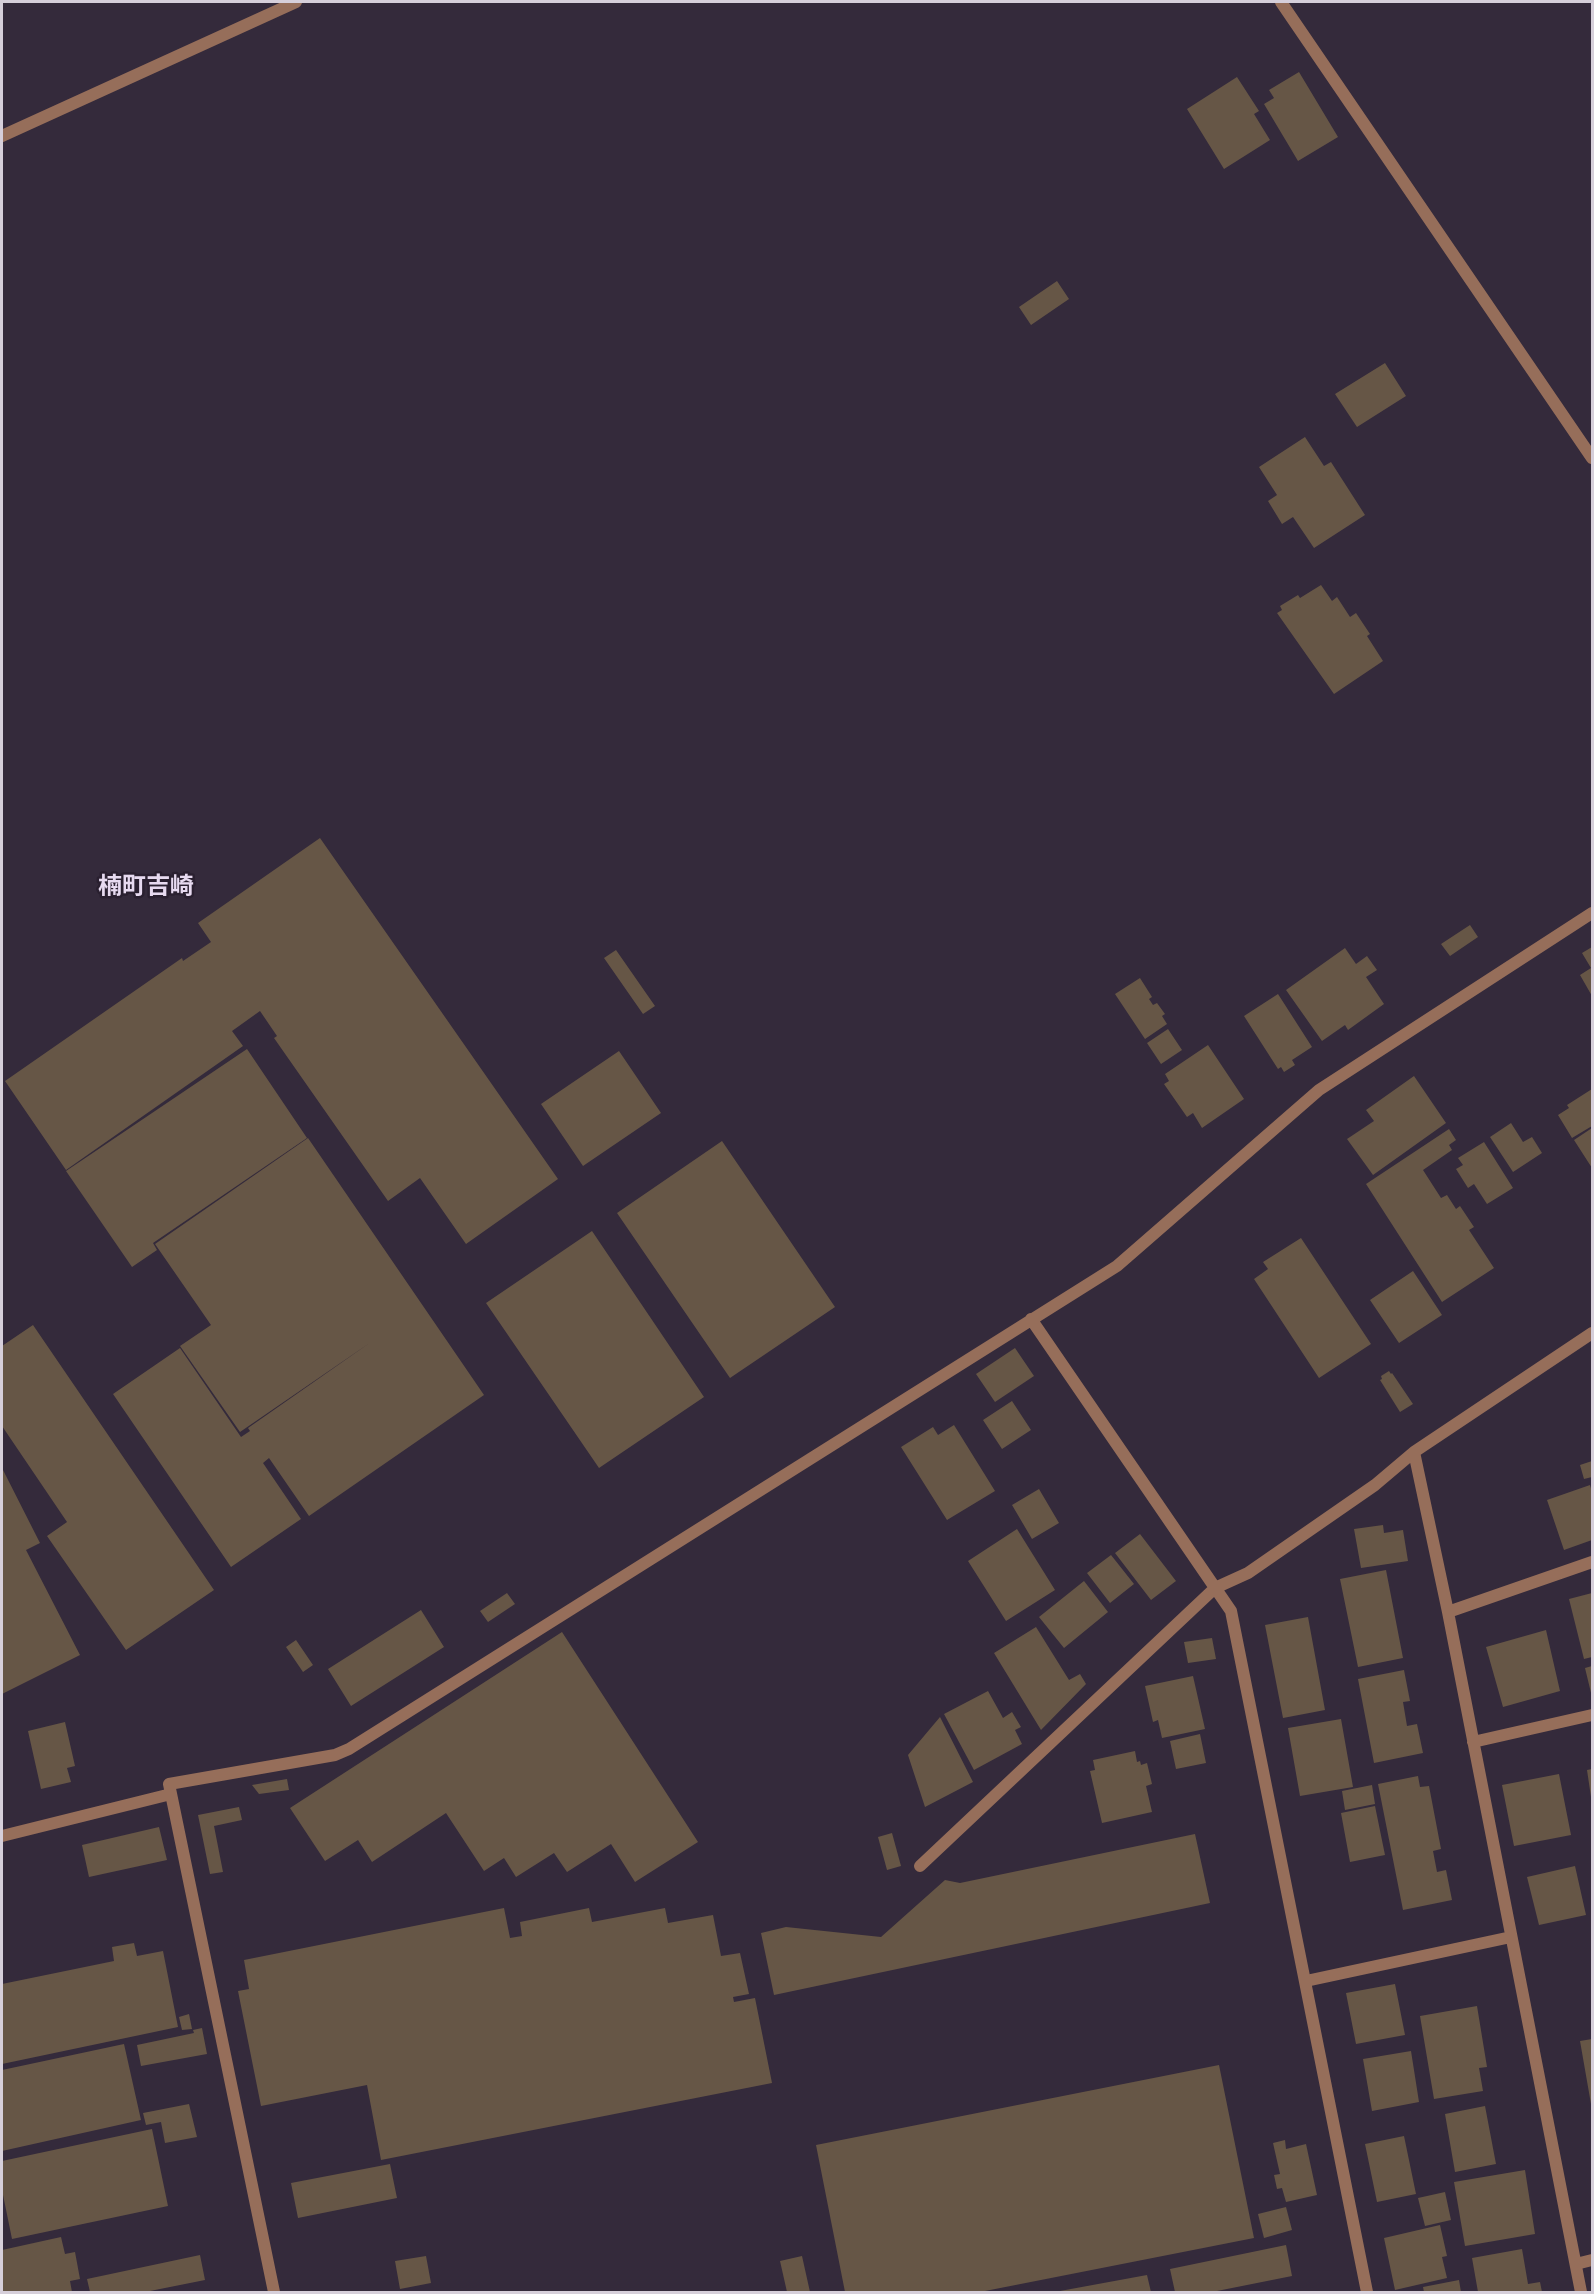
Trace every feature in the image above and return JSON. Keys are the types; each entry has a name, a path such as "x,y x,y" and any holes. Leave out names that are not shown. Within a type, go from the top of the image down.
{"street":[{"path":"2,136 296,2"},
{"path":"1281,2 1593,458"},
{"path":"274,2292 168,1784 335,1755 349,1749 1117,1266 1318,1090 1593,913"},
{"path":"1031,1319 1230,1611 1367,2292"},
{"path":"920,1866 1215,1587 1248,1573 1375,1485 1414,1452 1593,1333"},
{"path":"1414,1452 1448,1612 1581,2292"},
{"path":"1448,1612 1593,1562"},
{"path":"1473,1742 1593,1715"},
{"path":"2,1836 171,1794"},
{"path":"1306,1981 1511,1937"},
{"path":"1576,2264 1593,2260"}],"building":[{"path":"1299,72 1338,137 1298,161 1264,104 1274,98 1269,90"},
{"path":"1237,77 1259,111 1254,114 1270,140 1224,169 1187,109"},
{"path":"1057,281 1069,299 1031,325 1019,307"},
{"path":"1385,363 1406,396 1357,427 1335,394"},
{"path":"1305,437 1324,466 1331,462 1365,515 1314,548 1293,517 1282,524 1268,501 1277,495 1259,467"},
{"path":"1321,585 1332,601 1337,597 1350,617 1356,613 1370,634 1367,636 1383,661 1334,694 1277,613 1282,610 1280,606 1298,595 1300,598"},
{"path":"320,838 558,1179 466,1244 420,1178 388,1201 274,1038 277,1036 260,1011 232,1031 243,1046 66,1170 5,1081 182,958 183,961 211,942 198,923"},
{"path":"1470,925 1478,937 1450,956 1441,944"},
{"path":"1592,947 1592,996 1580,975 1591,968 1582,953"},
{"path":"1345,948 1356,964 1367,956 1377,970 1366,977 1384,1004 1348,1030 1345,1025 1322,1041 1286,990"},
{"path":"616,950 655,1006 643,1014 604,958"},
{"path":"1140,978 1152,997 1149,999 1153,1005 1157,1003 1165,1014 1162,1016 1167,1024 1145,1039 1115,994"},
{"path":"1278,994 1312,1047 1292,1060 1295,1065 1284,1072 1281,1067 1278,1069 1244,1016"},
{"path":"1168,1029 1182,1050 1161,1064 1147,1043"},
{"path":"1208,1045 1244,1099 1202,1128 1193,1113 1187,1117 1164,1084 1169,1081 1165,1074"},
{"path":"247,1049 307,1138 153,1243 157,1250 132,1267 66,1171"},
{"path":"619,1051 661,1113 583,1166 541,1104"},
{"path":"1414,1076 1446,1123 1373,1175 1347,1139 1374,1121 1366,1110"},
{"path":"1592,1089 1592,1126 1572,1138 1558,1115 1569,1108 1567,1105"},
{"path":"1511,1123 1523,1142 1532,1137 1542,1153 1513,1172 1490,1137"},
{"path":"1592,1128 1592,1168 1574,1140"},
{"path":"1449,1129 1456,1140 1449,1145 1452,1150 1423,1170 1441,1198 1447,1195 1456,1209 1460,1206 1474,1227 1469,1230 1494,1268 1442,1302 1366,1184"},
{"path":"308,1138 484,1395 309,1516 269,1458 263,1463 301,1519 231,1567 113,1394 180,1348 241,1437 250,1431 248,1428 371,1342 240,1432 180,1346 211,1325 155,1244"},
{"path":"722,1141 835,1307 730,1378 617,1213"},
{"path":"1484,1142 1513,1188 1487,1204 1474,1184 1468,1188 1456,1169 1463,1165 1458,1158"},
{"path":"592,1231 704,1397 599,1468 486,1303"},
{"path":"1301,1238 1371,1344 1319,1378 1254,1279 1268,1269 1263,1262"},
{"path":"1413,1271 1442,1315 1399,1343 1370,1300"},
{"path":"33,1325 214,1590 126,1650 47,1536 67,1522 2,1426 2,1346"},
{"path":"1015,1348 1034,1376 995,1402 976,1374"},
{"path":"1389,1371 1413,1404 1400,1412 1380,1380 1381,1376"},
{"path":"1012,1401 1031,1430 1002,1449 983,1420"},
{"path":"954,1425 995,1491 947,1520 901,1447 933,1427 938,1435"},
{"path":"1592,1461 1592,1477 1584,1479 1580,1465"},
{"path":"2,1468 40,1543 26,1550 80,1655 2,1694"},
{"path":"1590,1485 1592,1540 1564,1550 1547,1500"},
{"path":"1039,1489 1059,1523 1032,1539 1012,1505"},
{"path":"1383,1525 1384,1533 1403,1530 1408,1561 1361,1568 1354,1529"},
{"path":"1017,1529 1055,1590 1006,1621 968,1561"},
{"path":"1140,1534 1176,1581 1151,1600 1115,1553"},
{"path":"1111,1555 1134,1584 1110,1603 1087,1573"},
{"path":"1386,1570 1403,1658 1358,1667 1340,1579"},
{"path":"1084,1581 1108,1612 1064,1648 1039,1617"},
{"path":"507,1593 515,1604 488,1622 480,1611"},
{"path":"1592,1593 1592,1657 1584,1659 1569,1599"},
{"path":"421,1610 444,1647 351,1706 328,1669"},
{"path":"1308,1617 1325,1710 1283,1718 1265,1625"},
{"path":"1036,1627 1069,1680 1080,1674 1086,1684 1041,1730 994,1653"},
{"path":"1546,1630 1560,1691 1503,1707 1486,1647"},
{"path":"562,1632 698,1842 635,1882 611,1844 567,1872 554,1853 516,1877 504,1858 484,1871 446,1813 372,1862 358,1840 325,1861 290,1808"},
{"path":"1212,1638 1216,1659 1188,1663 1184,1642"},
{"path":"296,1640 313,1665 303,1672 286,1647"},
{"path":"1592,1666 1592,1697 1585,1668"},
{"path":"1404,1670 1410,1701 1403,1702 1407,1726 1417,1724 1423,1753 1374,1763 1358,1679"},
{"path":"1193,1676 1205,1729 1162,1738 1158,1720 1153,1722 1145,1686"},
{"path":"988,1691 1003,1718 1012,1712 1021,1727 1015,1730 1022,1744 974,1770 944,1714"},
{"path":"940,1717 973,1782 925,1807 908,1755"},
{"path":"1341,1719 1353,1787 1300,1796 1288,1728"},
{"path":"65,1722 75,1766 67,1768 71,1782 41,1789 28,1731"},
{"path":"1200,1734 1206,1763 1176,1769 1170,1741"},
{"path":"1135,1751 1137,1762 1140,1761 1141,1765 1147,1763 1152,1784 1146,1786 1152,1812 1102,1823 1090,1771 1095,1770 1093,1760"},
{"path":"1592,1769 1592,1797 1591,1797 1587,1770"},
{"path":"1559,1774 1571,1835 1514,1846 1502,1785"},
{"path":"1418,1776 1420,1787 1429,1786 1441,1849 1433,1851 1437,1872 1446,1870 1452,1900 1403,1910 1378,1784"},
{"path":"287,1779 289,1790 259,1794 252,1785"},
{"path":"1372,1785 1375,1804 1345,1810 1342,1791"},
{"path":"1375,1806 1385,1855 1350,1862 1341,1813"},
{"path":"239,1807 242,1820 214,1826 223,1872 210,1874 198,1815"},
{"path":"159,1827 167,1860 89,1877 82,1845"},
{"path":"892,1833 901,1866 887,1870 878,1837"},
{"path":"1195,1834 1210,1903 774,1995 761,1933 786,1927 881,1937 945,1880 960,1883"},
{"path":"1575,1866 1586,1915 1539,1925 1527,1877"},
{"path":"504,1908 510,1938 522,1936 520,1922 589,1908 592,1922 665,1908 668,1923 713,1915 721,1956 740,1953 749,1994 733,1997 734,2002 755,1998 772,2083 381,2160 367,2085 261,2106 238,1991 249,1989 244,1960"},
{"path":"134,1943 137,1956 163,1951 178,2027 2,2064 2,1984 114,1961 112,1947"},
{"path":"1395,1984 1405,2035 1356,2044 1346,1993"},
{"path":"1477,2006 1487,2067 1479,2068 1483,2091 1434,2099 1420,2016"},
{"path":"189,2014 192,2029 182,2030 179,2017"},
{"path":"202,2028 207,2054 141,2066 137,2045 194,2033 193,2030"},
{"path":"1592,2039 1592,2104 1591,2104 1580,2041"},
{"path":"124,2044 141,2120 2,2151 2,2070"},
{"path":"1411,2051 1419,2102 1372,2111 1363,2059"},
{"path":"1219,2065 1254,2238 980,2292 845,2292 816,2145"},
{"path":"189,2104 197,2137 165,2143 161,2122 146,2125 143,2113"},
{"path":"1485,2106 1496,2164 1455,2172 1445,2114"},
{"path":"152,2129 168,2206 12,2239 2,2190 2,2161"},
{"path":"1404,2136 1416,2194 1377,2202 1365,2144"},
{"path":"1285,2140 1286,2149 1306,2144 1317,2195 1286,2202 1282,2188 1277,2189 1274,2175 1280,2174 1273,2143"},
{"path":"390,2164 397,2198 298,2218 291,2183"},
{"path":"1525,2170 1535,2234 1465,2246 1454,2182"},
{"path":"1445,2192 1451,2220 1425,2226 1418,2198"},
{"path":"1286,2207 1292,2230 1264,2238 1258,2214"},
{"path":"1440,2225 1447,2256 1442,2257 1447,2278 1395,2290 1384,2238"},
{"path":"61,2237 65,2254 75,2252 80,2279 70,2281 72,2292 2,2292 2,2250"},
{"path":"1286,2245 1292,2276 1212,2292 1175,2292 1170,2269"},
{"path":"1522,2249 1528,2284 1540,2282 1542,2292 1478,2292 1472,2258"},
{"path":"200,2255 205,2280 145,2292 90,2292 87,2279"},
{"path":"426,2256 431,2283 400,2289 395,2261"},
{"path":"802,2256 810,2292 787,2292 780,2261"},
{"path":"1147,2275 1151,2292 1060,2292 1060,2291"},
{"path":"1459,2280 1461,2292 1424,2292 1423,2287"}],"district":[{"name":"楠町吉崎","path":"146,888"}]}
